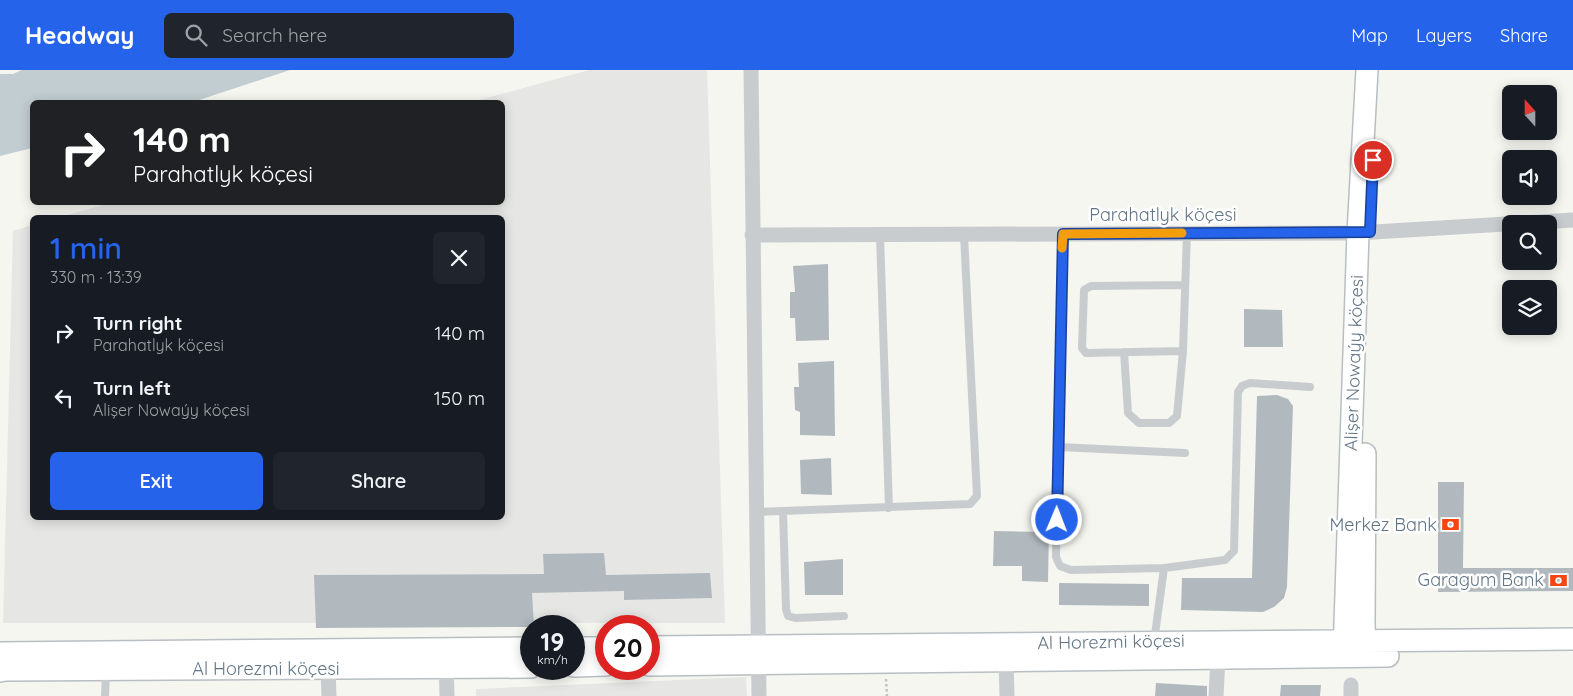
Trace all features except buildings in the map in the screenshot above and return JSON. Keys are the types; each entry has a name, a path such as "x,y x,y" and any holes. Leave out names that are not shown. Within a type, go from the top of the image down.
{"street":[{"path":"751,70 755,512 759,696"},
{"name":"Alişer Nowaýy köçesi","path":"1354,648 1363,519 1366,70"},
{"name":"Alişer Nowaýy köçesi","path":"1364,232 1377,70"},
{"name":"Parahatlyk köçesi","path":"752,236 1364,232 1573,220"},
{"name":"Al Horezmi köçesi","path":"660,648 757,654 1006,660 1218,658 1354,648 1573,639"},
{"name":"Al Horezmi köçesi","path":"660,664 757,654 1154,642 1573,654"},
{"name":"Al Horezmi köçesi","path":"0,671 328,668 520,649"},
{"name":"Al Horezmi köçesi","path":"0,653 446,658 520,666"},
{"path":"446,658 447,696"},
{"path":"1216,696 1218,658"},
{"path":"1006,660 1006,696"},
{"path":"328,668 329,696"}],"lane":[{"path":"1124,352 1128,413 1139,424 1169,423 1177,416 1183,352 1187,233"},
{"path":"755,512 970,504 977,496 964,234"},
{"path":"1063,234 1056,557 1060,566 1071,570 1164,568 1225,560 1234,551 1238,392 1242,386 1250,383 1310,387"},
{"path":"880,235 889,508"},
{"path":"1183,352 1086,353 1082,348 1084,290 1091,286 1185,285"},
{"path":"1058,447 1185,453"},
{"path":"783,511 786,609 788,616 795,618 844,616"},
{"path":"1154,642 1164,568"},
{"path":"105,696 106,669"}],"shaded area":[{"path":"22,70 290,70 199,100 30,100 30,148 0,156 0,74 13,74"},
{"path":"589,70 707,70 725,623 660,623 660,615 595,615 595,623 585,623 585,615 520,615 520,623 3,623 13,231 30,226 30,520 505,520 505,215 67,215 103,205 505,205 505,100 479,100"},
{"path":"746,677 747,696 476,696 476,689"}],"slow traffic":[{"path":"1062,248 1063,234 1182,233"}],"place":[{"name":"Merkez Bank","path":"1451,525"},
{"name":"Garagum Bank","path":"1558,580"}],"route":[{"path":"1057,520 1063,234 1370,232 1373,160"}]}
